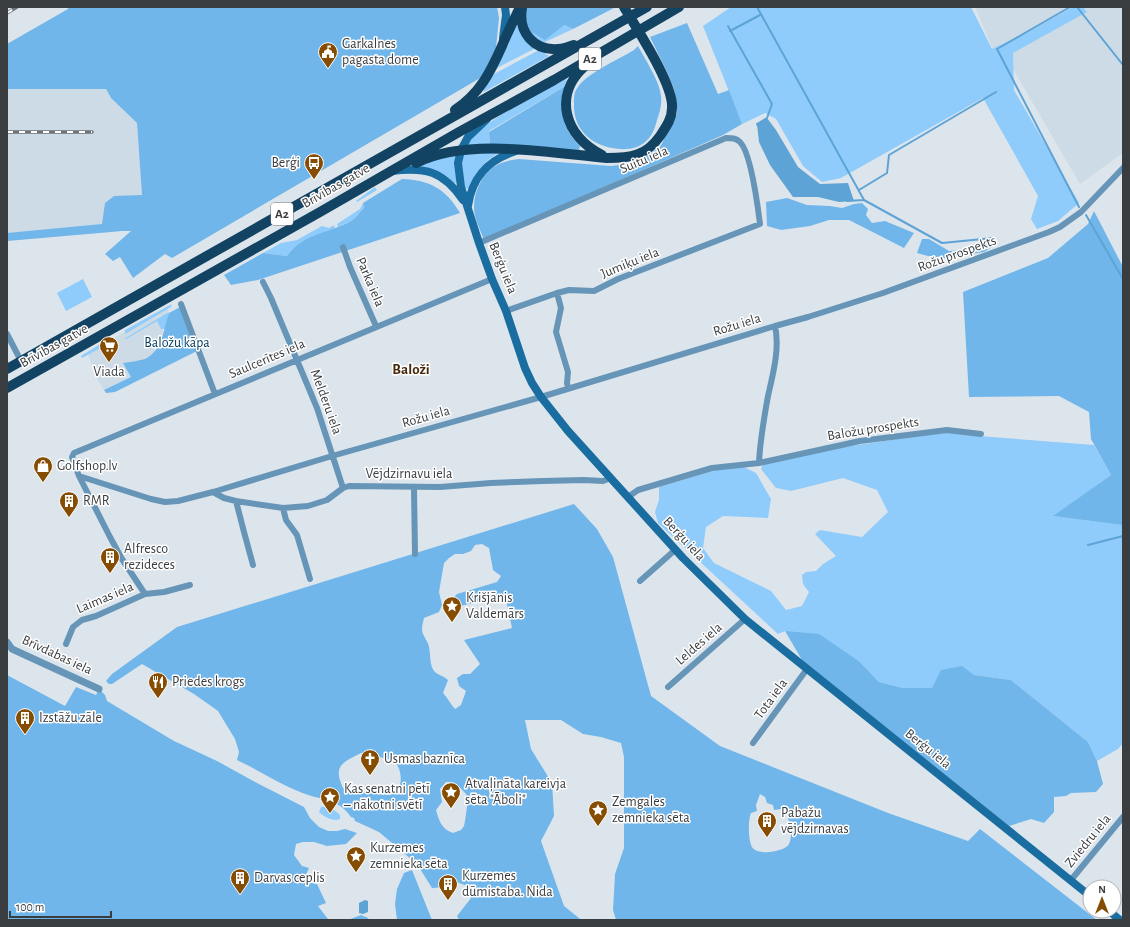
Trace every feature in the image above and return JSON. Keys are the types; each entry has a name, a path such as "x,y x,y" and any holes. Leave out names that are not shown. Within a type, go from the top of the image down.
{"highway":[{"path":"418,138 429,126 466,103 479,88 489,75 521,7"},
{"path":"521,7 521,23 524,32 536,44 544,48 558,49 587,42"},
{"path":"401,170 424,159 461,150 519,150 607,158 621,158 642,153 655,143 669,122 672,108 670,92 649,50 624,7"},
{"name":"Brīvības gatve","path":"7,369 418,138 647,7"},
{"name":"Brīvības gatve","path":"7,388 496,111 554,80 679,7"},
{"path":"607,158 592,150 578,138 570,125 566,109 567,95 572,80 578,72 586,65 619,45 627,37"}],"main road":[{"path":"502,46 506,14 505,7"},
{"name":"Berģu iela","path":"496,111 468,137 461,150 458,163 461,187 479,243 492,279 506,311 525,368 541,397 568,432 675,550 745,619 1082,889"},
{"path":"468,207 472,190 485,167 503,155 519,150"},
{"path":"389,172 418,170 441,177 455,189 468,207"}],"street":[{"name":"Suitu iela","path":"479,243 726,138 734,138 740,142 744,149 755,191 760,224"},
{"name":"Rožu prospekts","path":"777,325 883,294 1049,232 1060,227 1081,212 1123,168"},
{"name":"Jumiķu iela","path":"506,311 556,293 570,290 594,291 618,279 760,224"},
{"name":"Parka iela","path":"343,246 350,267 376,326"},
{"name":"Saulcerītes iela","path":"79,476 72,457 74,453 492,279"},
{"name":"Melderu iela","path":"263,282 298,360 317,408 343,488"},
{"path":"556,293 561,308 556,332 568,372 568,388"},
{"path":"181,304 215,394"},
{"path":"628,497 638,490 712,468 758,463 760,438 774,364 777,325"},
{"name":"Rožu iela","path":"79,476 165,502 178,501 541,397 777,325"},
{"path":"7,334 21,361"},
{"name":"Baložu prospekts","path":"758,463 860,441 947,430 981,434"},
{"path":"79,476 122,559 145,594"},
{"name":"Vējdzirnavu iela","path":"213,492 224,498 236,501 283,508 308,506 326,500 343,488 349,486 440,488 491,483 584,480 603,481 611,478"},
{"path":"414,488 415,554"},
{"path":"236,501 253,564"},
{"path":"283,508 286,520 297,535 310,579"},
{"path":"640,581 675,550"},
{"name":"Laimas iela","path":"66,644 73,627 82,620 96,616 145,594 164,592 190,585"},
{"name":"Leldes iela","path":"668,687 745,619"},
{"name":"Brīvdabas iela","path":"7,642 12,649 98,689"},
{"name":"Tota iela","path":"753,743 807,670"},
{"name":"Zviedru iela","path":"1071,880 1123,817"}],"shaded area":[{"path":"731,7 971,7 992,49 1027,33 1073,7 1083,7 1087,12 1013,53 1014,90 1079,203 1058,221 1037,229 1031,219 1038,196 983,98 841,178 822,182 803,166 776,119 765,113 742,124 703,26"},
{"path":"975,7 1123,7 1123,153 1080,184 1013,69 993,50"},
{"path":"518,20 536,48 495,69"},
{"path":"564,25 573,29 543,43 540,42 528,30"},
{"path":"539,50 549,56 484,92 483,88 494,74"},
{"path":"567,78 564,87 489,131 490,145 467,146 474,136 497,117"},
{"path":"104,87 111,98 137,123 142,195 122,231 7,241 7,88"},
{"path":"767,118 798,167 820,184 848,183 854,201 839,202 818,197 793,197 770,165 759,142 757,124"},
{"path":"463,152 500,152 489,159 481,168 468,189 464,188 462,166"},
{"path":"457,153 457,182 454,184 421,167 421,163"},
{"path":"375,187 377,190 357,202 356,201"},
{"path":"363,203 364,208 353,220 338,227 337,224 360,209"},
{"path":"334,225 335,229 308,238 297,245 287,256 263,253 281,243 297,240 322,226 329,228"},
{"path":"83,279 92,297 66,311 57,293"},
{"path":"172,304 171,307 125,334 125,330"},
{"path":"169,305 160,342 154,352 131,377 104,390 97,379 88,354"},
{"path":"169,312 165,329 161,329 157,321 124,339"},
{"path":"102,343 106,345 82,358 81,356"},
{"path":"944,432 1094,445 1111,475 1054,516 1123,525 1123,743 1118,749 1097,761 1088,742 1011,680 974,675 932,688 903,688 879,682 860,662 785,631 778,634 658,523 655,512 659,500 659,487 723,468 744,467 756,473 771,499 768,518 723,516 706,527 703,548 714,563 771,591 786,610 802,606 809,592 803,584 802,575 806,572 816,571 823,564 836,556 815,534 820,530 862,537 888,512 877,490 843,478 791,491 776,488 761,469 763,464 818,451"},
{"path":"321,807 334,810 340,815 340,819 337,820 324,816 319,812"},
{"path":"365,900 368,901 368,912 363,914 359,913 359,903"}],"green space":[{"path":"68,7 497,7 499,18 496,48 482,77 172,258 165,254 133,278 120,257 113,261 105,254 131,231 7,241 7,233 102,224 105,203 114,196 142,195 137,123 111,98 106,89 7,89 7,44 68,9"},
{"path":"527,7 616,7 573,29 564,25 545,40 528,30 526,18"},
{"path":"687,23 718,94 729,90 742,124 723,135 484,240 475,216 475,196 483,177 498,164 519,159 611,166 641,160 660,147 677,114 676,103 674,89 650,37"},
{"path":"638,46 652,71 660,90 661,105 655,126 647,141 636,147 620,149 604,146 586,135 577,123 574,108 575,92 582,82 588,77 634,50"},
{"path":"564,87 564,119 569,132 580,146 579,151 490,145 489,132"},
{"path":"402,179 421,181 436,187 449,198 460,213 258,280 231,285 224,275 263,253 287,256 293,248 308,238 351,221 364,208 363,203"},
{"path":"787,198 807,205 842,208 862,203 868,209 866,215 872,223 885,221 914,233 904,248 849,220 829,220 810,226 781,230 767,226 766,202"},
{"path":"1094,211 1123,267 1123,530 1122,525 1053,516 1111,475 1091,439 1089,412 1059,396 969,397 963,292 1048,258 1088,224"},
{"path":"922,239 929,239 949,251 982,243 995,245 984,252 939,259 917,253"},
{"name":"Baložu kāpa","path":"180,307 197,351 115,392 106,393 104,390 131,377 123,363 145,359 156,350 162,339 169,313"},
{"path":"574,504 597,529 613,557 651,696 720,746 888,813 968,841 980,829 1082,908 1082,919 1097,920 616,920 613,910 615,874 624,848 624,757 621,743 601,737 583,734 561,720 525,720 531,749 552,783 554,816 541,841 564,906 581,920 459,920 457,916 471,898 469,887 457,882 447,887 432,888 417,864 379,832 355,821 354,818 340,806 328,800 292,789 237,760 239,752 235,739 218,711 194,694 142,664 112,684 109,684 106,681 112,674 177,627","holes":["482,544 489,548 493,570 501,576 497,582 457,594 451,600 452,608 505,595 512,628 464,640 480,664 470,674 463,674 457,678 459,686 466,691 461,705 455,709 443,693 448,680 433,670 428,643 422,627 424,618 439,612 442,605 439,592 444,563 455,554 463,554 471,551 475,545","361,753 393,760 399,768 401,780 398,790 387,795 356,792 343,788 340,780 339,769 345,762","446,782 452,783 459,787 465,792 468,798 464,826 461,830 453,833 443,827 436,810 442,802 440,789","760,794 765,797 767,803 773,805 774,810 781,809 784,805 788,813 791,839 786,847 777,851 765,852 755,850 751,844 749,835 749,820 751,813 757,811 756,805"]},
{"path":"785,631 819,634 860,662 879,682 903,688 932,688 941,670 962,666 974,675 1011,680 1088,742 1097,761 1103,784 1096,792 1071,793 1066,796 1054,797 1054,812 1044,823 1031,819 1009,826 802,660"},
{"path":"7,675 65,706 76,687 96,695 99,689 105,695 107,701 174,741 217,761 304,807 310,818 319,827 328,831 345,829 357,833 346,844 327,846 314,842 303,842 296,844 294,855 302,866 309,868 304,879 317,884 326,903 318,906 328,919 348,920 7,920"},
{"path":"412,870 432,920 397,920 395,904 397,889 404,873"},
{"path":"361,915 369,920 348,920"}],"waterway":[{"path":"757,7 864,200"},
{"path":"1070,7 997,49 1079,207"},
{"path":"1077,7 1123,65"},
{"path":"730,31 760,15"},
{"path":"728,26 772,104 767,118 757,124 758,126"},
{"path":"859,190 887,173 889,155 996,92"},
{"path":"847,201 864,200 942,243 993,238"},
{"path":"1086,215 1123,279"},
{"path":"1088,545 1123,536"}],"railway":[{"path":"7,13 17,7"},
{"path":"7,132 92,132"}],"place":[{"name":"Garkalnes pagasta dome","path":"328,69"},
{"name":"Berģi","path":"314,180"},
{"name":"Viada","path":"109,363"},
{"name":"Golfshop.lv","path":"43,483"},
{"name":"RMR","path":"69,518"},
{"name":"Alfresco rezideces","path":"110,574"},
{"name":"Krišjānis Valdemārs","path":"452,623"},
{"name":"Priedes krogs","path":"158,699"},
{"name":"Izstāžu zāle","path":"25,735"},
{"name":"Usmas baznīca","path":"370,776"},
{"name":"Atvaļināta kareivja sēta \"Āboli\"","path":"451,809"},
{"name":"Kas senatni pētī – nākotni svētī","path":"330,814"},
{"name":"Zemgales zemnieka sēta","path":"598,827"},
{"name":"Pabažu vējdzirnavas","path":"767,838"},
{"name":"Kurzemes zemnieka sēta","path":"356,873"},
{"name":"Darvas ceplis","path":"240,895"},
{"name":"Kurzemes dūmistaba. Nida","path":"448,901"}],"district":[{"name":"Baloži","path":"411,369"}]}
